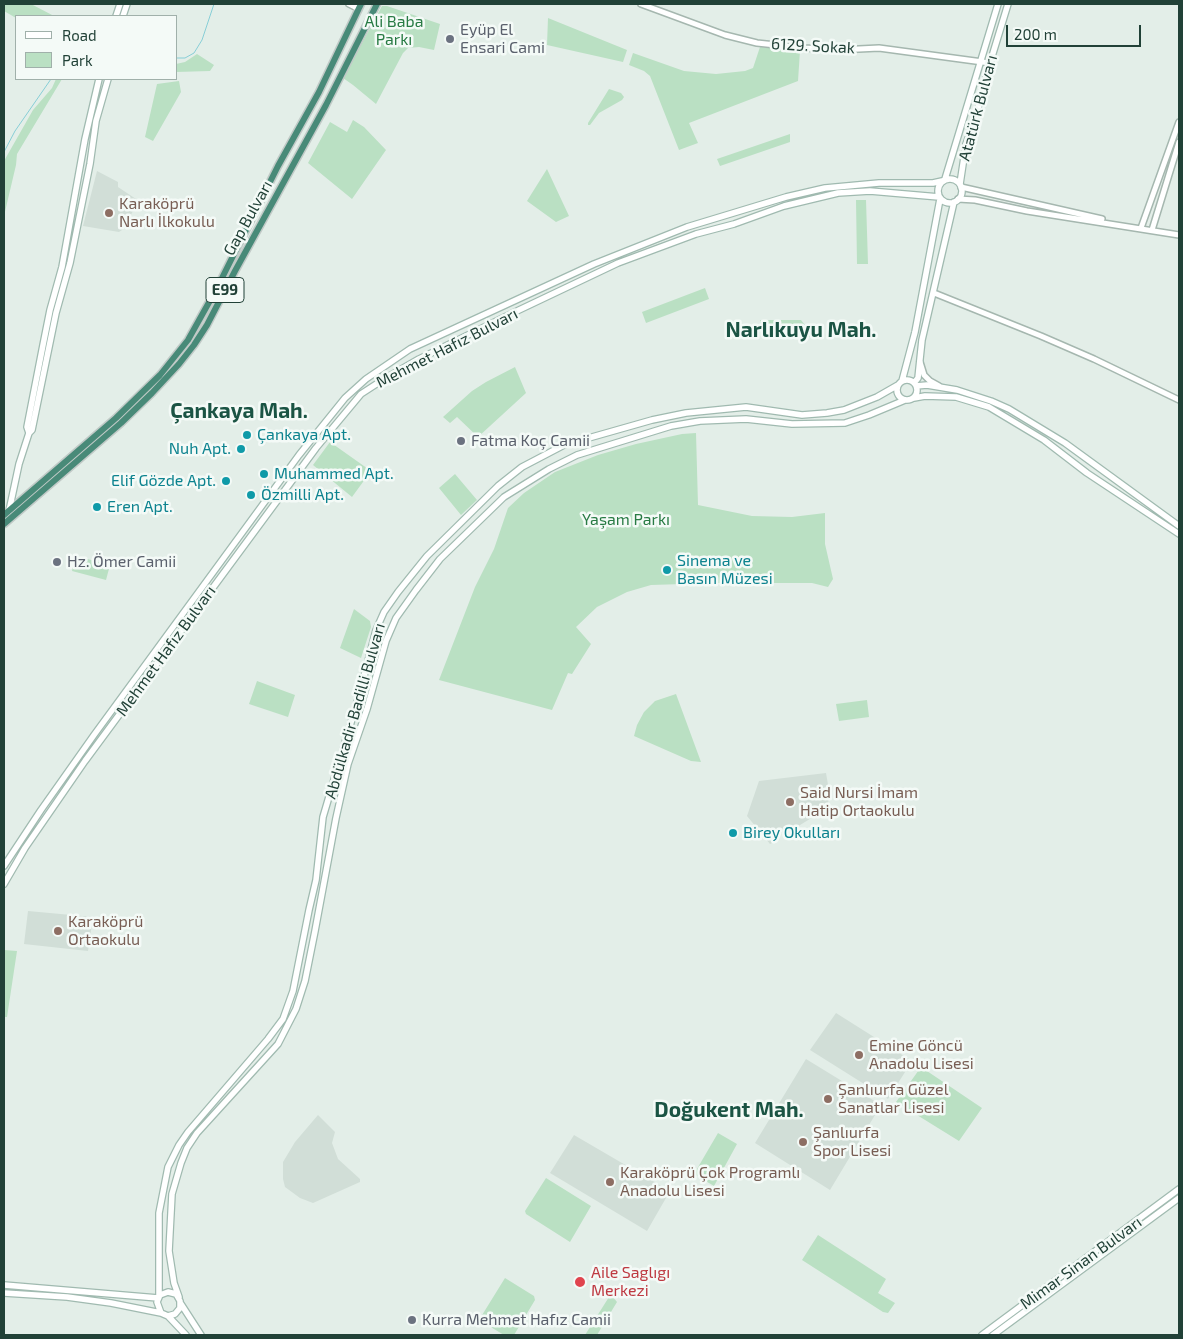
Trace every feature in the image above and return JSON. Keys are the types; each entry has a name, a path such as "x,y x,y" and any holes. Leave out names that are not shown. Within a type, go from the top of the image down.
{"highway":[{"name":"Gap Bulvarı","path":"4,524 121,423 166,380 194,345 208,325 377,4"},
{"name":"Gap Bulvarı","path":"6,513 116,418 160,375 188,340 218,288 278,166 319,92 360,6"}],"main road":[{"name":"Atatürk Bulvarı","path":"944,180 998,4"},
{"name":"Atatürk Bulvarı","path":"960,185 966,144 976,116 1008,4"},
{"path":"29,433 27,427 43,345 62,267 86,137 99,80"},
{"path":"6,513 19,464 29,433 32,430 56,314 70,264 90,164 96,121 108,80"},
{"path":"914,398 917,391 915,384 918,378 922,340 956,201 962,194 960,185 953,179 944,180 938,186 940,198 915,332 898,394 905,400 925,396 956,397 989,407 1044,440 1087,473 1179,534"},
{"name":"Mehmet Hafız Bulvarı","path":"4,866 89,741 299,455 345,398 366,379 410,349 616,255 686,227 786,197 825,188 879,183 933,183 944,180"},
{"name":"Mehmet Hafız Bulvarı","path":"4,884 25,848 91,753 316,448 361,394 419,359 519,310 618,263 696,234 734,224 793,204 838,193 870,191 940,198"},
{"path":"940,198 948,203 956,201"},
{"path":"900,383 907,380 915,384 944,388 974,395 1009,408 1065,443 1179,526"},
{"name":"Abdülkadir Badilli Bulvarı","path":"158,1297 159,1213 168,1167 178,1146 188,1132 268,1040 283,1019 293,991 316,880 323,817 360,692 376,630 389,605 427,556 498,486 522,467 540,456 564,446 652,420 686,413 746,408 802,415 826,413 851,407 877,397 900,383"},
{"name":"Abdülkadir Badilli Bulvarı","path":"179,1297 174,1283 169,1251 172,1194 180,1163 197,1133 278,1044 296,1009 305,981 316,931 336,818 348,764 367,709 386,641 396,618 428,574 460,538 504,497 549,469 577,455 672,426 746,418 792,424 845,423 905,400"},
{"name":"Mimar Sinan Bulvarı","path":"982,1335 1179,1190"},
{"name":"Mimar Sinan Bulvarı","path":"992,1335 1179,1198"},
{"path":"4,1285 158,1297 172,1292 179,1297 181,1304 201,1335"},
{"path":"4,1292 67,1297 161,1313 168,1316 186,1335"},
{"path":"158,1297 157,1306 161,1313"},
{"path":"168,1316 178,1311 181,1304"}],"street":[{"path":"349,4 360,6"},
{"name":"6129. Sokak","path":"642,4 725,35 757,43 839,50 879,48 990,63"},
{"path":"1141,228 1179,122"},
{"path":"1152,230 1179,142"},
{"path":"960,185 1141,228"},
{"path":"956,201 974,200 1027,211 1179,235"},
{"path":"934,293 1094,359 1179,400"},
{"path":"920,360 924,375 930,381 944,388"}],"shaded area":[{"name":"Karaköprü Narlı İlkokulu","path":"97,171 118,182 118,187 139,201 119,232 83,226"},
{"name":"Said Nursi İmam Hatip Ortaokulu","path":"826,773 830,796 826,809 792,830 777,834 774,842 770,844 747,816 759,781"},
{"name":"Karaköprü Ortaokulu","path":"28,911 93,917 88,951 24,944"},
{"name":"Emine Göncü Anadolu Lisesi","path":"836,1013 912,1061 888,1099 810,1050"},
{"path":"806,1059 881,1105 830,1190 755,1143"},
{"path":"318,1115 335,1132 332,1143 338,1159 360,1179 360,1182 313,1203 300,1198 285,1187 283,1162 295,1142"},
{"name":"Karaköprü Çok Programlı Anadolu Lisesi","path":"574,1135 670,1191 647,1231 550,1173"}],"green space":[{"path":"4,4 31,4 52,15 15,15 15,17 4,11"},
{"name":"Ali Baba Parkı","path":"382,6 440,24 434,50 419,47 408,48 403,53 376,104 343,78"},
{"path":"548,18 627,50 623,62 547,45"},
{"path":"760,47 800,51 798,81 689,123 698,143 679,150 650,76 644,71 629,65 633,53 684,71 716,74 745,71 753,68"},
{"path":"197,54 214,65 210,71 178,72 178,64 185,62"},
{"path":"56,80 61,80 17,154 4,216 4,161 33,110 52,88"},
{"path":"179,81 181,92 153,141 145,137 157,84"},
{"path":"609,89 621,93 624,97 599,113 588,125 588,123"},
{"path":"353,120 364,127 386,150 352,199 308,163 330,122 347,132"},
{"path":"790,134 790,142 720,166 717,159"},
{"path":"547,169 569,216 556,222 527,201"},
{"path":"856,200 866,200 868,264 857,264"},
{"path":"705,288 709,299 646,323 642,312"},
{"path":"760,320 801,320 814,337 762,337"},
{"path":"515,367 526,393 478,437 457,417 450,423 443,417 472,391"},
{"name":"Yaşam Parkı","path":"696,433 698,505 752,516 792,517 825,513 825,544 833,579 828,587 812,583 715,583 651,585 627,592 597,607 576,627 591,644 572,674 568,673 552,710 439,680 475,587 494,549 508,508 524,493 555,472 598,455 636,444 682,434"},
{"path":"330,442 371,471 352,497 313,465"},
{"path":"455,474 477,500 461,515 439,488"},
{"path":"76,556 110,565 106,580 72,571"},
{"path":"354,609 370,621 371,627 361,658 340,648"},
{"path":"257,681 295,695 288,717 249,704"},
{"path":"676,694 701,762 691,761 634,736 644,712 655,701"},
{"path":"867,700 869,717 839,721 836,704"},
{"path":"4,950 17,951 7,1017 4,1017"},
{"path":"921,1067 982,1108 959,1141 896,1102"},
{"path":"718,1133 737,1144 714,1186 694,1174"},
{"path":"546,1178 591,1206 570,1242 526,1214 525,1211"},
{"path":"818,1235 886,1279 878,1293 895,1303 888,1313 883,1312 802,1260"},
{"path":"505,1278 534,1296 535,1300 514,1335 504,1335 479,1320"},
{"path":"612,1296 617,1302 597,1335 585,1335 609,1297"}],"waterway":[{"path":"178,58 185,58 194,53 202,40 214,4"},
{"path":"4,152 15,131 50,80"}],"place":[{"name":"Eyüp El Ensari Cami","path":"450,39"},
{"name":"Karaköprü Narlı İlkokulu","path":"109,213"},
{"name":"Çankaya Apt.","path":"247,435"},
{"name":"Fatma Koç Camii","path":"461,441"},
{"name":"Nuh Apt.","path":"241,449"},
{"name":"Muhammed Apt.","path":"264,474"},
{"name":"Elif Gözde Apt.","path":"226,481"},
{"name":"Özmilli Apt.","path":"251,495"},
{"name":"Eren Apt.","path":"97,507"},
{"name":"Hz. Ömer Camii","path":"57,562"},
{"name":"Sinema ve Basın Müzesi","path":"667,570"},
{"name":"Said Nursi İmam Hatip Ortaokulu","path":"790,802"},
{"name":"Birey Okulları","path":"733,833"},
{"name":"Karaköprü Ortaokulu","path":"58,931"},
{"name":"Emine Göncü Anadolu Lisesi","path":"859,1055"},
{"name":"Şanlıurfa Güzel Sanatlar Lisesi","path":"828,1099"},
{"name":"Şanlıurfa Spor Lisesi","path":"803,1142"},
{"name":"Karaköprü Çok Programlı Anadolu Lisesi","path":"610,1182"},
{"name":"Aile Saglıgı Merkezi","path":"580,1282"},
{"name":"Kurra Mehmet Hafız Camii","path":"412,1320"}],"district":[{"name":"Narlıkuyu Mah.","path":"801,330"},
{"name":"Çankaya Mah.","path":"239,411"},
{"name":"Doğukent Mah.","path":"729,1110"}]}
